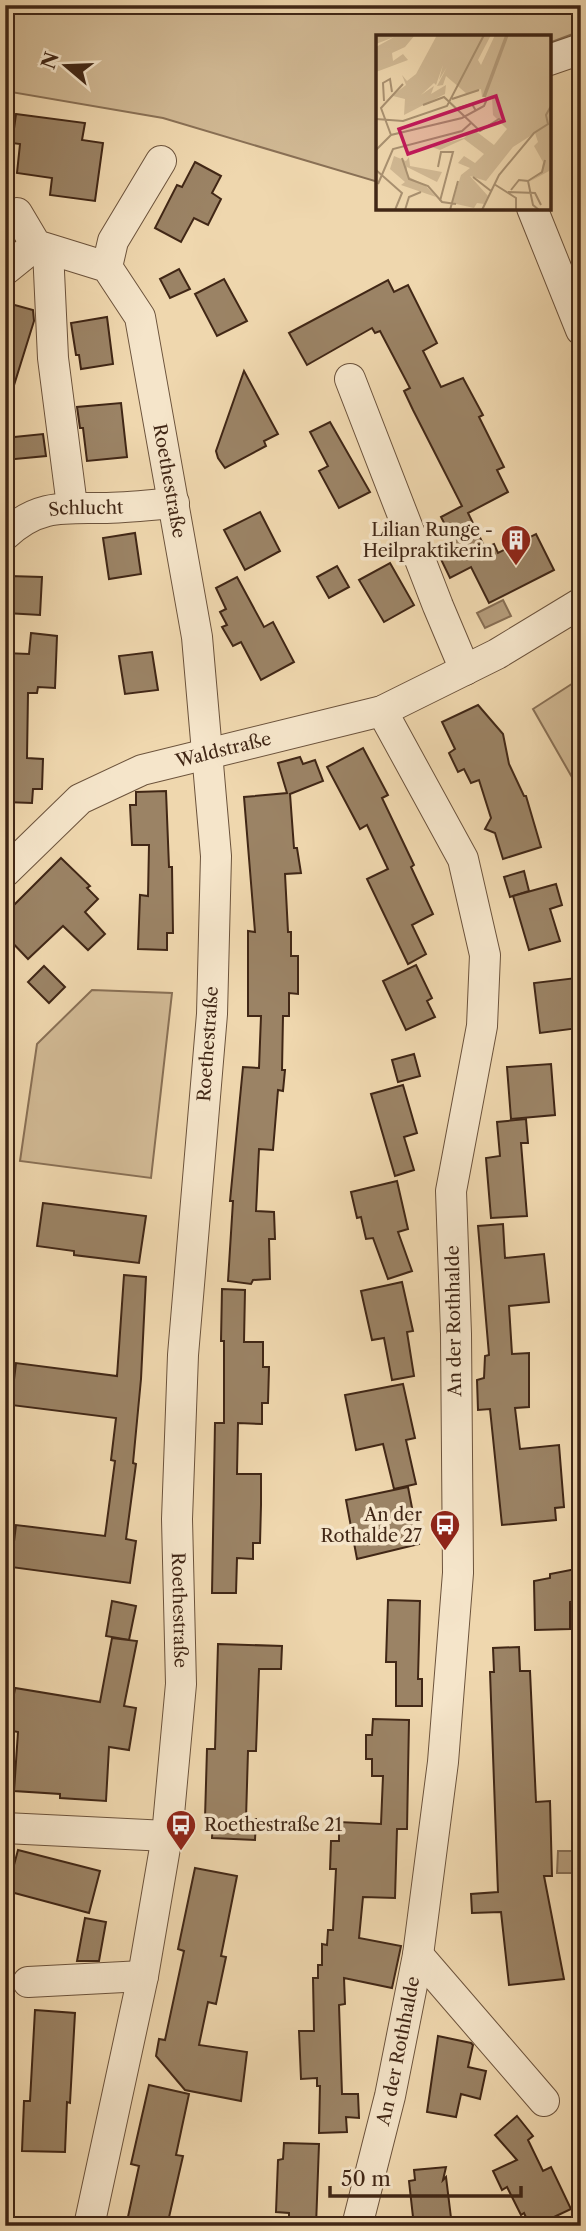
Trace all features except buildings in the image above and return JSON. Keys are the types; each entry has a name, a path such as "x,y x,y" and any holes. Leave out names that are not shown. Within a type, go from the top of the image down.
{"street":[{"path":"551,59 581,49"},
{"path":"5,271 42,248 107,267 113,241 161,161"},
{"path":"533,210 581,330"},
{"path":"17,214 42,248 72,506"},
{"name":"Roethestraße","path":"89,2226 143,1976 167,1836 181,1684 177,1519 183,1355 212,1014 216,856 197,637 140,317 107,267"},
{"path":"350,379 465,670"},
{"name":"Schlucht","path":"5,534 34,514 72,506 102,508 174,503"},
{"name":"Waldstraße","path":"5,872 80,799 142,770 382,711 497,654 581,603"},
{"name":"An der Rothhalde","path":"357,2226 390,2096 418,1955 443,1762 458,1573 456,1334 451,1191 482,1026 485,955 463,859 382,711"},
{"path":"5,1828 167,1836"},
{"name":"An der Rothhalde","path":"418,1955 544,2101"},
{"path":"28,1982 143,1976"}],"shaded area":[{"path":"5,5 581,5 581,31 551,42 551,35 376,35 376,181 163,118 5,91"},
{"path":"503,600 511,616 485,628 477,613"},
{"path":"581,678 581,793 533,709"},
{"path":"92,990 172,993 151,1178 20,1161 37,1044"},
{"path":"558,1851 581,1851 581,1873 557,1873"}],"place":[{"name":"Lilian Runge - Heilpraktikerin","path":"516,567"},
{"name":"An der Rothalde 27","path":"445,1552"},
{"name":"Roethestraße 21","path":"181,1852"}]}
